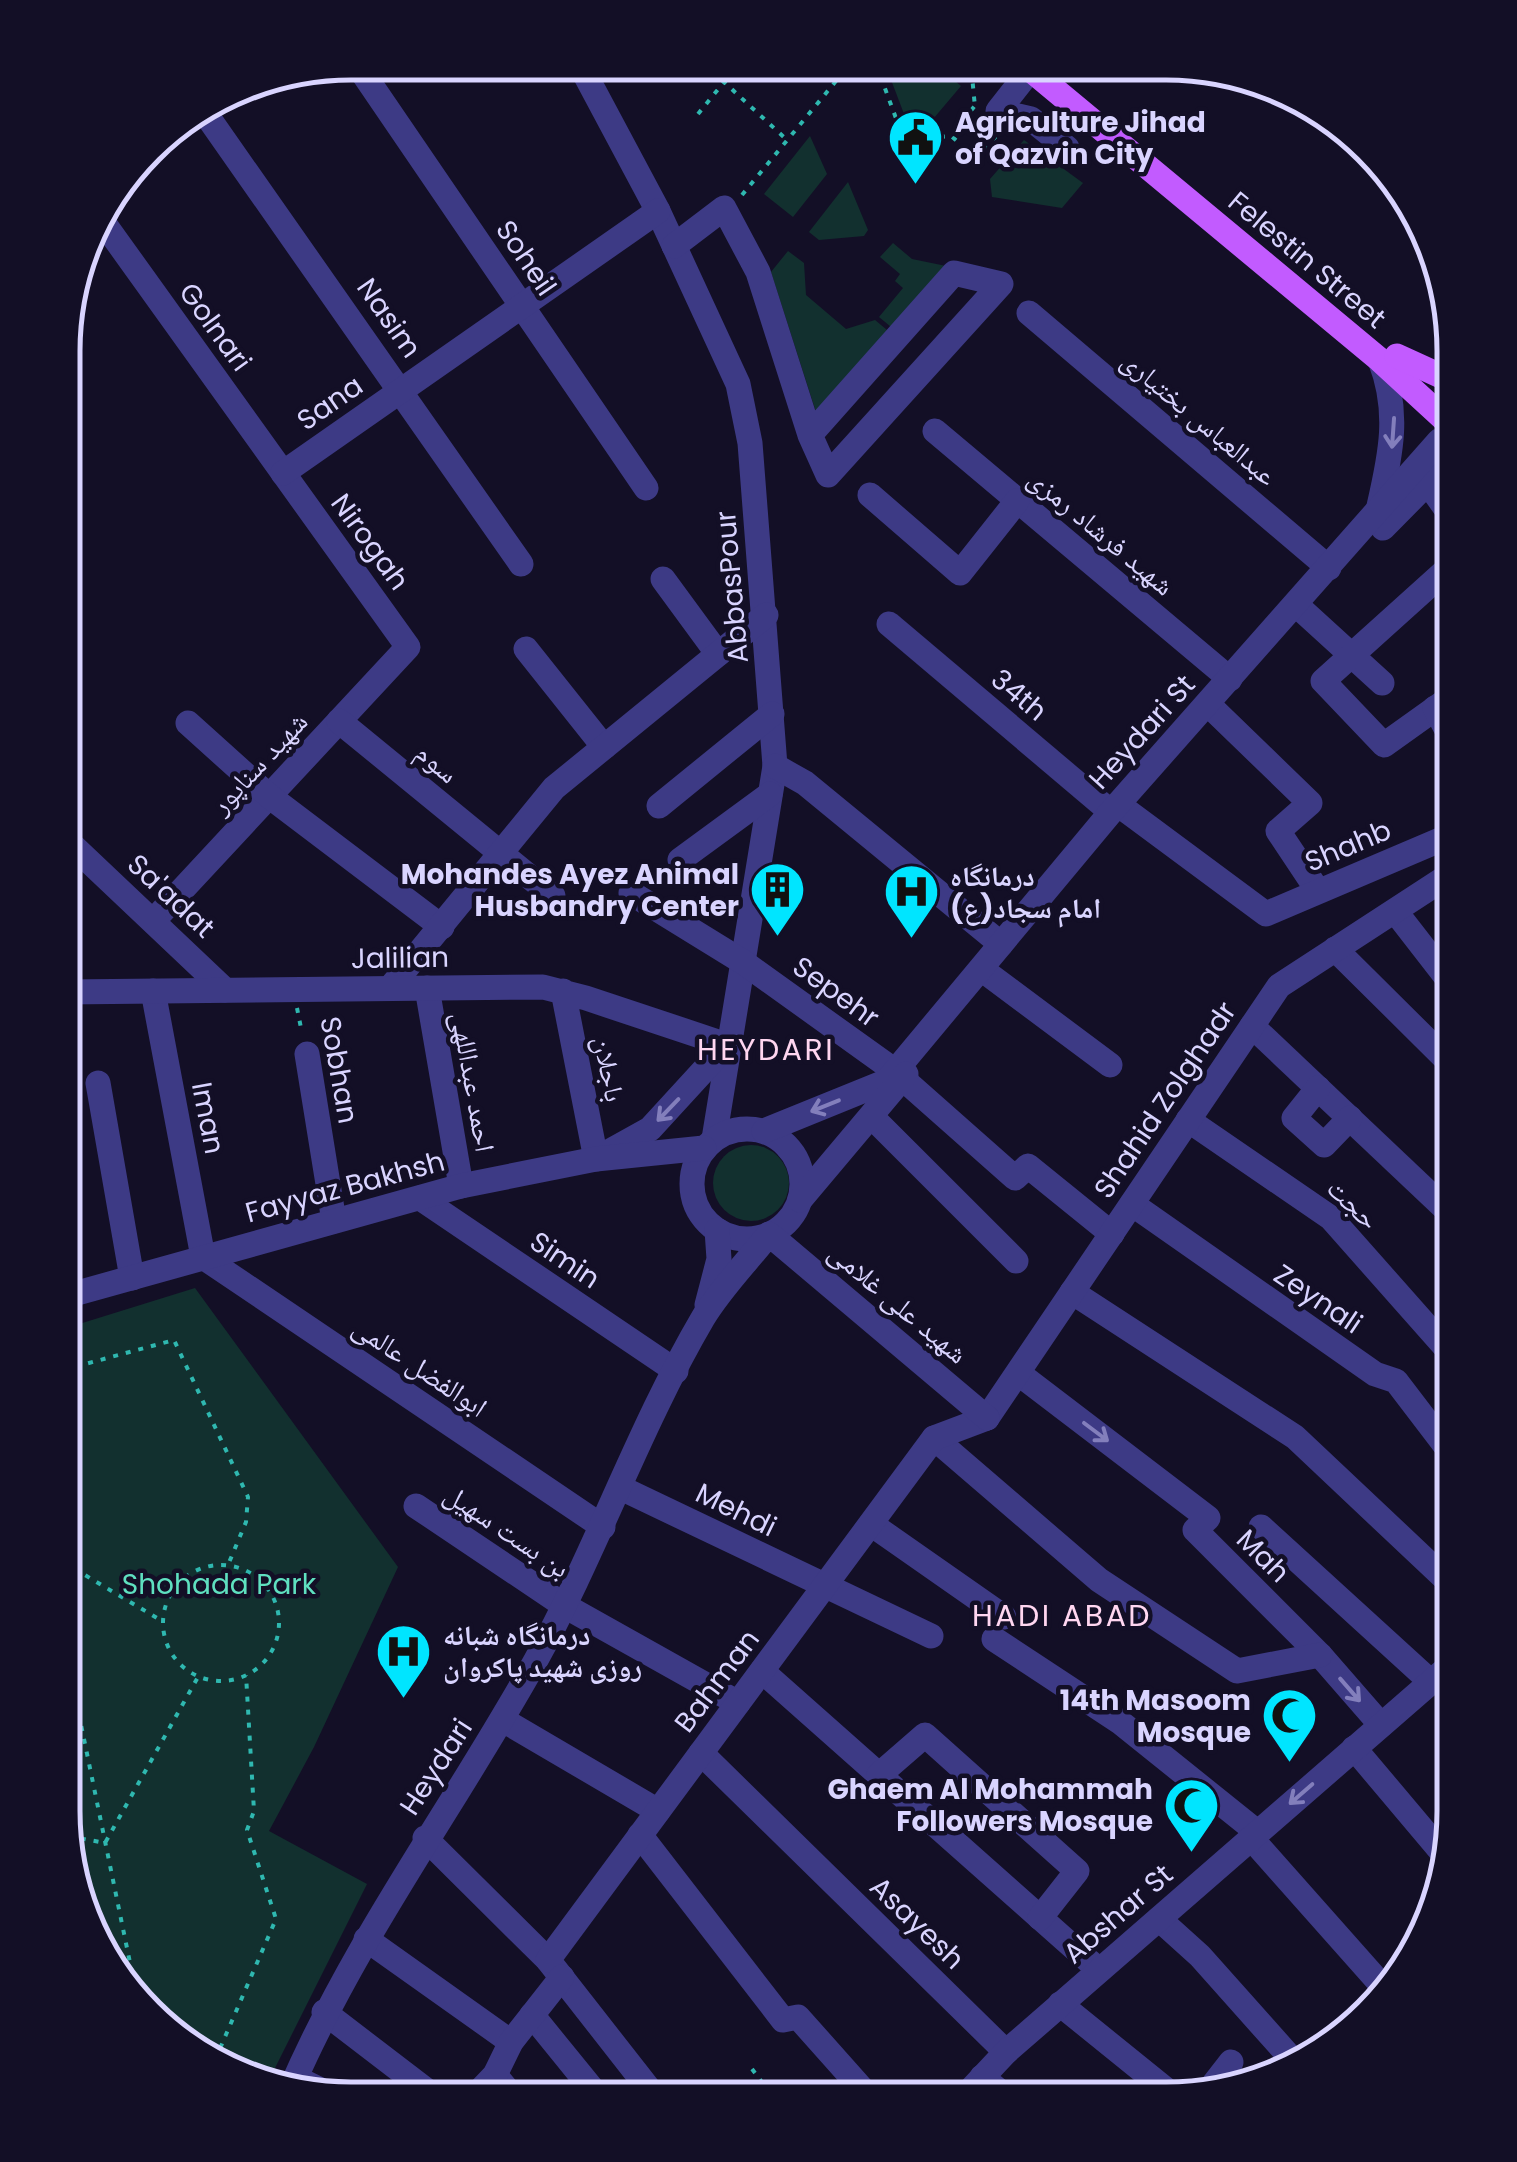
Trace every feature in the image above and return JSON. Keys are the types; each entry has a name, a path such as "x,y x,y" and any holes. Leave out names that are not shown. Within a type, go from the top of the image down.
{"main road":[{"name":"Felestin Street","path":"1052,80 1437,393"},
{"name":"Felestin Street","path":"1389,358 1437,410"},
{"path":"1389,358 1437,376"}],"street":[{"name":"Soheil","path":"368,80 646,488"},
{"name":"AbbasPour","path":"588,80 658,211 738,384 750,443 775,766 709,1144"},
{"path":"1023,80 998,110 1009,121 1018,116 1031,119 1067,148"},
{"name":"Nasim","path":"212,119 521,564"},
{"path":"674,246 717,209 724,208 758,272 810,435 828,475 1001,284 954,273 810,435"},
{"name":"Sana","path":"283,473 658,211"},
{"name":"Golnari","path":"109,231 283,473"},
{"name":"عبدالعباس بختیاری","path":"1030,313 1329,568"},
{"path":"1379,507 1394,425 1389,358"},
{"name":"شهید فرشاد رمزی","path":"935,431 1230,679"},
{"name":"Heydari St","path":"895,1079 988,974 1230,679 1437,442"},
{"name":"Heydari St","path":"895,1079 1001,944 1215,712 1303,610 1437,472"},
{"name":"Nirogah","path":"283,473 408,646"},
{"path":"1427,482 1437,496"},
{"path":"870,495 960,572 1017,501"},
{"path":"1437,578 1323,681 1384,745 1437,707"},
{"path":"663,579 718,654"},
{"path":"1303,610 1382,683"},
{"path":"390,988 554,788 766,615"},
{"name":"34th","path":"889,624 1119,812 1266,914"},
{"name":"شهید سناپور","path":"154,920 408,646"},
{"path":"526,650 604,747"},
{"path":"1215,712 1310,804 1278,831 1318,891"},
{"path":"659,806 772,714"},
{"name":"سوم","path":"339,721 553,896"},
{"path":"188,723 269,796 442,928"},
{"path":"775,766 805,783 1001,944"},
{"path":"680,860 770,794"},
{"name":"Shahb","path":"1266,914 1437,842"},
{"name":"Sa'adat","path":"80,852 226,990"},
{"name":"Shahid Zolghadr","path":"987,1418 1278,986 1437,886"},
{"name":"Sepehr","path":"631,893 743,962 1015,1178 1028,1166 1112,1234"},
{"path":"1395,910 1437,964"},
{"path":"1335,949 1437,1050"},
{"path":"988,974 1110,1064"},
{"name":"Jalilian","path":"80,992 543,987 728,1045"},
{"name":"احمد عبداللهی","path":"427,988 461,1186"},
{"name":"Iman","path":"153,991 203,1257"},
{"name":"باجلان","path":"563,991 596,1159"},
{"path":"1252,1026 1436,1200"},
{"path":"596,1159 650,1129 728,1045"},
{"name":"Sobhan","path":"307,1054 334,1221"},
{"path":"705,1315 769,1234 793,1214 800,1200 873,1118 895,1079"},
{"path":"769,1234 752,1239 717,1230 697,1208 692,1179 709,1144 730,1131 764,1131 895,1079"},
{"path":"98,1083 132,1278"},
{"path":"1318,1088 1294,1118 1324,1145 1350,1118"},
{"path":"873,1118 1016,1260"},
{"name":"حجت","path":"1188,1120 1331,1218 1436,1337"},
{"path":"764,1131 791,1151 799,1166 800,1200"},
{"name":"Fayyaz Bakhsh","path":"80,1293 461,1186 596,1159 709,1144"},
{"path":"647,1155 692,1179"},
{"name":"Simin","path":"420,1198 676,1371"},
{"name":"Zeynali","path":"1132,1204 1375,1374 1396,1381 1436,1434"},
{"path":"705,1315 719,1259 717,1230"},
{"name":"شهید علی غلامی","path":"769,1234 987,1418"},
{"name":"ابوالفضل عالمی","path":"203,1257 602,1526"},
{"path":"1072,1292 1295,1437 1436,1570"},
{"name":"Heydari","path":"297,2076 324,2012 425,1838 503,1720 566,1606 705,1315"},
{"name":"Mah","path":"1018,1373 1208,1518 1195,1530 1320,1655 1381,1725"},
{"path":"987,1418 934,1438 1099,1580 1238,1671 1320,1655"},
{"name":"Bahman","path":"488,2082 640,1835 934,1438"},
{"name":"Mehdi","path":"620,1488 931,1636"},
{"name":"بن بست سهیل","path":"416,1506 566,1606 738,1704"},
{"path":"871,1524 1120,1722 1254,1835 1377,1980"},
{"path":"1262,1527 1436,1661"},
{"path":"762,1670 1099,1970"},
{"name":"Abshar St","path":"977,2082 1060,2004 1436,1678"},
{"path":"503,1720 658,1811"},
{"path":"879,1775 925,1735 1077,1871 1040,1918"},
{"path":"1354,1748 1434,1843"},
{"name":"Asayesh","path":"701,1753 1006,2052"},
{"path":"640,1835 783,2020 798,2018 856,2082"},
{"path":"425,1838 555,1969 643,2082"},
{"path":"1159,1918 1200,1956 1287,2053"},
{"path":"366,1939 512,2042"},
{"path":"1060,2004 1155,2082"},
{"path":"324,2012 414,2082"},
{"path":"532,2015 586,2082"},
{"path":"1221,2076 1232,2062"},
{"path":"495,2075 501,2082"},
{"path":"982,2077 988,2082"}],"path":[{"path":"726,214 837,80"},
{"path":"882,80 904,140 950,136 977,158 1004,127"},
{"path":"972,80 975,106"},
{"path":"698,114 724,82 787,140"},
{"path":"950,136 986,93"},
{"path":"956,160 965,148"},
{"name":"Sobhan","path":"293,989 307,1054"},
{"path":"80,1365 174,1340 248,1498 246,1522 228,1565"},
{"path":"228,1565 263,1583 275,1600 280,1619 268,1658 246,1675 215,1682 198,1677 172,1654 162,1621 174,1588 189,1574 208,1566 228,1565"},
{"path":"80,1572 162,1621"},
{"path":"220,2048 276,1919 247,1830 254,1811 246,1675"},
{"path":"105,1843 198,1677"},
{"path":"80,1720 131,1968"},
{"path":"82,1839 105,1843"},
{"path":"752,2068 762,2082"}],"green space":[{"path":"891,80 954,80 961,86 928,125 909,127"},
{"path":"810,136 827,174 793,217 764,194"},
{"path":"1024,140 1083,183 1062,208 992,197 990,179"},
{"path":"848,182 868,230 864,236 819,240 809,232"},
{"path":"893,243 912,259 951,267 896,331 879,317 903,288 895,281 900,274 880,257"},
{"path":"788,251 804,263 806,295 846,329 875,320 893,335 816,412 771,272"},
{"path":"751,1145 778,1156 789,1183 778,1210 751,1221 724,1210 713,1183 724,1156"},
{"name":"Shohada Park","path":"195,1288 398,1567 314,1747 269,1831 367,1884 274,2070 231,2054 201,2036 147,1990 108,1931 89,1881 80,1811 80,1324"}],"place":[{"name":"Agriculture Jihad of Qazvin City","path":"916,187"},
{"name":"Mohandes Ayez Animal Husbandry Center","path":"778,939"},
{"name":"درمانگاه امام سجاد(ع)","path":"911,941"},
{"name":"درمانگاه شبانه روزی شهید پاکروان","path":"404,1700"},
{"name":"14th Masoom Mosque","path":"1290,1765"},
{"name":"Ghaem Al Mohammah Followers Mosque","path":"1192,1854"}],"district":[{"name":"HEYDARI","path":"766,1049"},
{"name":"HADI ABAD","path":"1062,1615"}]}
